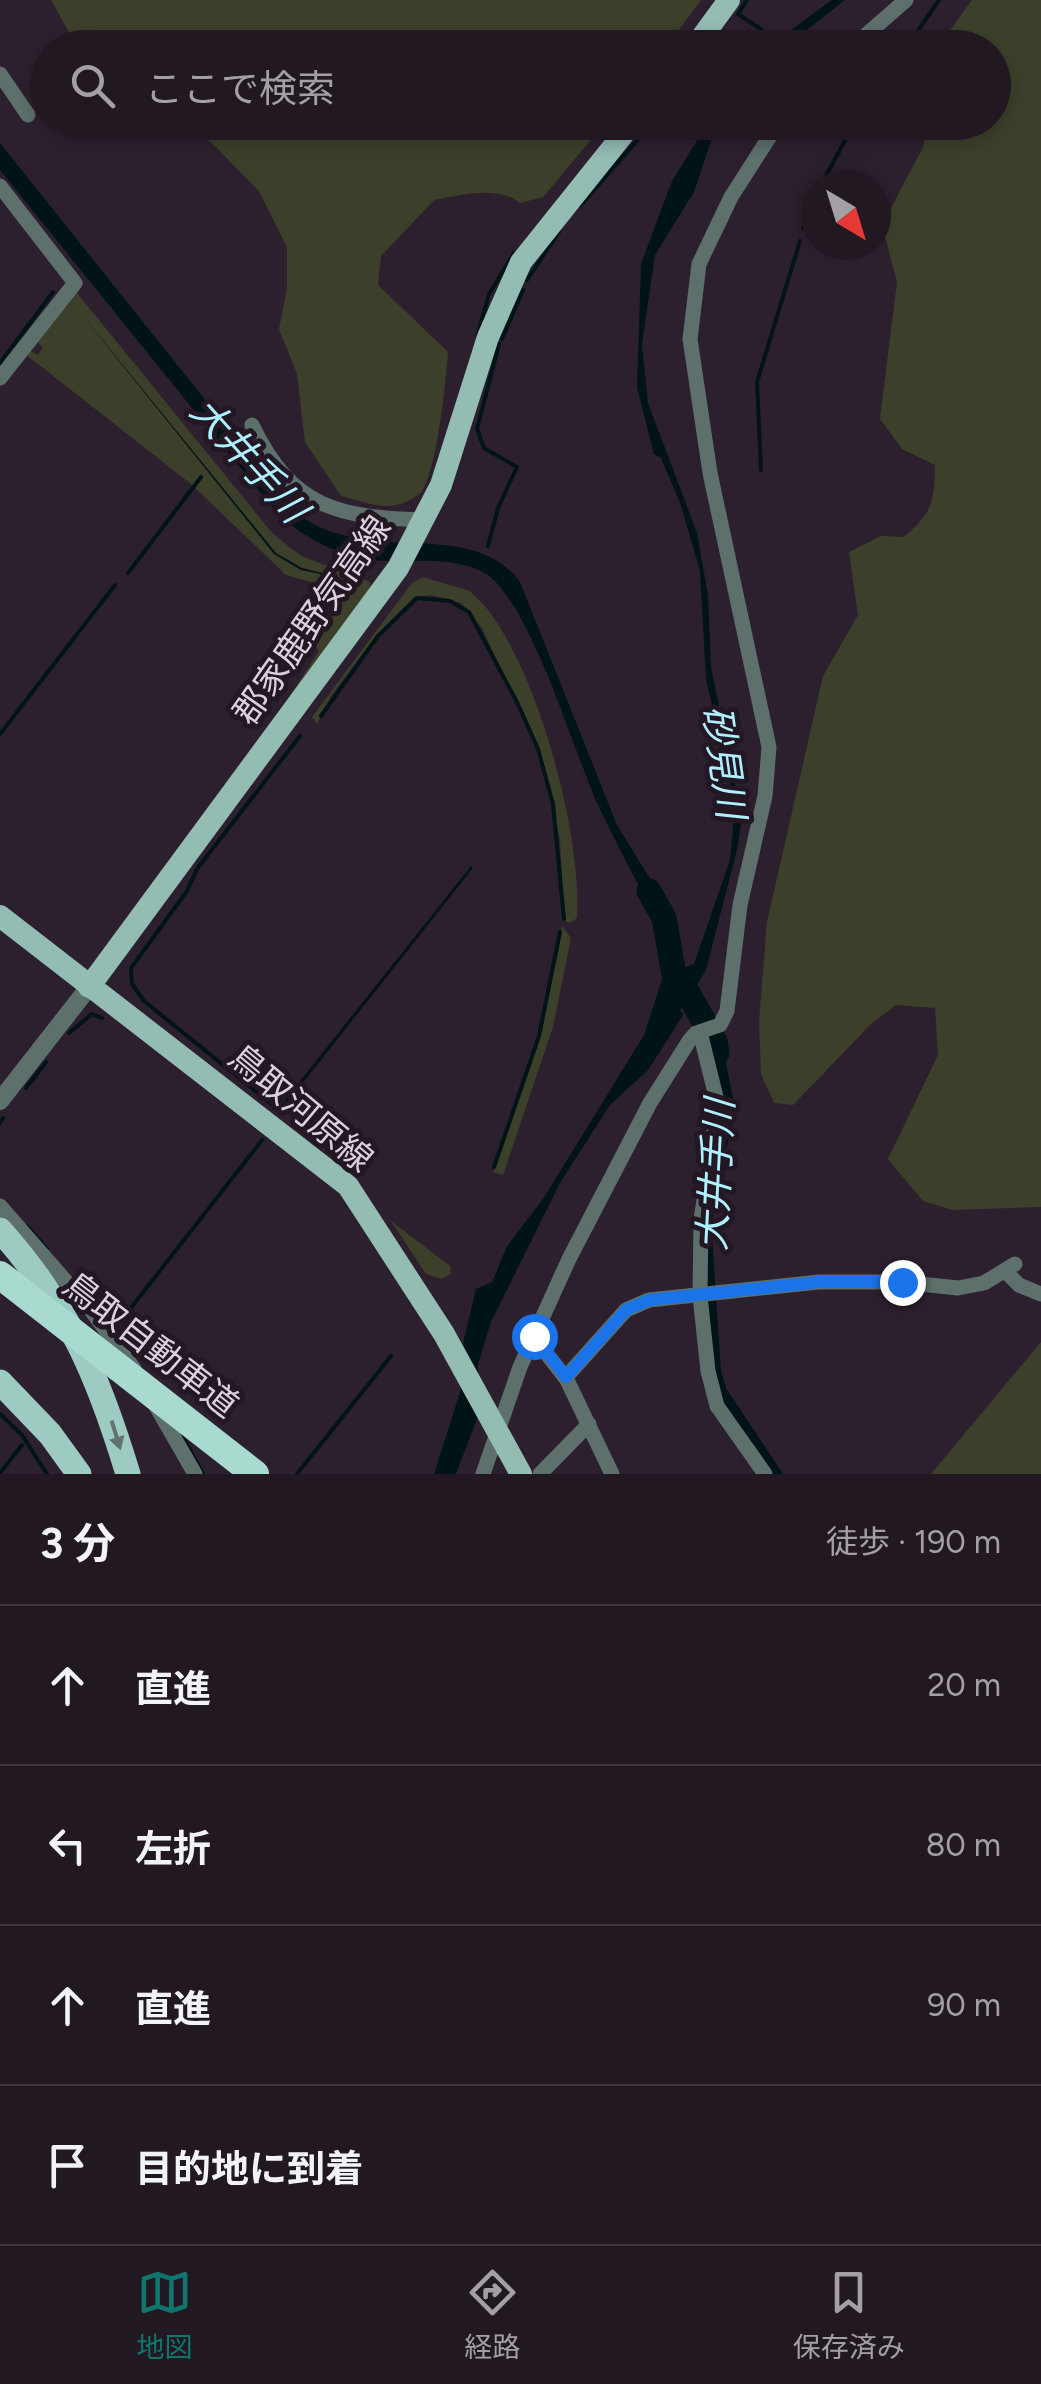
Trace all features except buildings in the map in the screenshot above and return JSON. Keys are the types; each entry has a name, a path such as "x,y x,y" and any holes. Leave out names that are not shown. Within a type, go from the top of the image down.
{"highway":[{"path":"0,1230 53,1296 102,1386 128,1474"},
{"name":"鳥取自動車道","path":"0,1274 255,1474"},
{"name":"鳥取自動車道","path":"0,1287 240,1474"},
{"path":"0,1382 50,1434 78,1474"}],"main road":[{"path":"708,30 730,0"},
{"name":"郡家鹿野気高線","path":"89,986 398,568 441,485 488,336 521,262 619,140"},
{"path":"0,916 89,986"},
{"name":"鳥取河原線","path":"89,986 348,1186 447,1339 521,1474"}],"street":[{"path":"872,30 906,0"},
{"path":"0,74 5,92 28,115"},
{"path":"483,1474 534,1336 650,1103 689,1041 720,1025 726,1015 732,950 765,796 769,747 710,473 690,339 699,264 731,197 767,140"},
{"path":"0,186 74,283 0,378"},
{"path":"252,425 271,458 316,501 357,518 425,520"},
{"path":"0,1101 89,986"},
{"path":"702,1031 718,1116 701,1220 708,1296 708,1371 719,1405 765,1474"},
{"path":"0,1206 111,1337 195,1474"},
{"path":"566,1377 626,1310 649,1300 820,1282 902,1282 958,1288 984,1283 1010,1268 1019,1285 1041,1294"},
{"path":"534,1336 566,1377 612,1474"},
{"path":"540,1474 589,1424"}],"green space":[{"path":"51,0 701,0 679,30 68,30"},
{"path":"972,0 1041,0 1041,1207 952,1210 923,1201 888,1159 938,1055 935,1008 896,1005 871,1024 793,1105 774,1103 761,1074 759,1022 767,922 823,676 858,615 849,552 881,536 903,537 926,514 933,497 935,465 902,449 880,419 897,282 891,259 891,208 925,140 1011,140 1011,30 950,30"},
{"path":"208,140 591,140 543,197 520,203 501,194 478,193 434,200 381,256 378,285 448,352 432,464 422,491 415,497 387,506 341,496 305,442 297,374 279,329 287,288 287,247 259,191"},
{"path":"77,293 273,534 301,556 370,582 371,590 288,699 319,651 315,646 345,592 286,575 191,484 24,353 27,349 38,355 43,347 37,342"},
{"path":"423,577 470,591 504,633 522,669 553,754 564,799 577,883 577,918 570,923 564,920 560,840 538,749 482,628 461,603 432,595 414,597 376,636 331,696 317,724 312,717 412,583"},
{"path":"562,926 571,938 553,1027 503,1175 493,1172 541,1035"},
{"path":"391,1221 450,1266 451,1274 442,1279 426,1274"},
{"path":"1041,1342 1041,1474 931,1474"}],"water":[{"path":"832,0 845,0 807,30 791,30"},
{"path":"697,140 711,140 694,192 655,255 642,344 648,403 697,533 708,595 711,667 742,818 737,850 706,970 680,1011 684,1014 648,1070 610,1105 560,1183 491,1322 478,1364 477,1419 456,1474 434,1474 461,1389 464,1339 476,1289 492,1282 507,1246 543,1199 644,1035 672,949 684,968 694,964 730,860 735,805 706,679 700,571 680,503 661,458 654,454 637,388 641,264 672,181"},
{"path":"0,143 294,511 322,528 353,537 474,551 499,562 520,582 617,825 673,916 659,923 628,865 599,807 533,642 499,585 481,571 459,564 375,560 345,554 305,535 280,517 0,170"},
{"path":"74,305 276,553 302,568 351,580 301,570 274,554"},
{"path":"473,868 283,1108 281,1105"},
{"path":"720,1034 733,1098 731,1129 711,1219 721,1371 726,1388 783,1474 770,1474 718,1397 707,1300 706,1198 723,1116 706,1038"}],"waterway":[{"path":"747,0 738,14 762,30"},
{"path":"918,30 939,0"},
{"path":"580,206 637,140"},
{"path":"829,170 845,140"},
{"path":"527,280 559,232"},
{"path":"761,470 757,382 800,241"},
{"path":"478,334 489,294 514,253"},
{"path":"502,339 523,290"},
{"path":"0,363 53,292"},
{"path":"488,546 498,508 517,467 484,448 477,429 499,344"},
{"path":"128,573 201,477"},
{"path":"0,734 115,585"},
{"path":"321,716 378,636 417,598 450,601 469,612 538,749 553,804 564,919"},
{"path":"275,1107 144,1001 132,984 131,968 187,891 197,869 300,736"},
{"name":"大井手川","path":"649,891 664,918 676,986"},
{"path":"494,1167 539,1036 560,932"},
{"name":"大井手川","path":"684,986 715,1041 717,1053"},
{"path":"69,1033 92,1014 102,1018"},
{"path":"26,1088 46,1062"},
{"path":"0,1123 3,1118"},
{"path":"116,1327 262,1140"},
{"path":"27,1226 47,1249"},
{"path":"297,1474 391,1356"},
{"path":"0,1414 22,1435 47,1474"},
{"path":"179,1430 203,1474"},
{"path":"0,1473 22,1445"}],"route":[{"path":"534,1336 566,1377 626,1310 649,1300 820,1282 902,1282"}],"water label":[{"name":"砂見川","path":"724,762"}]}
